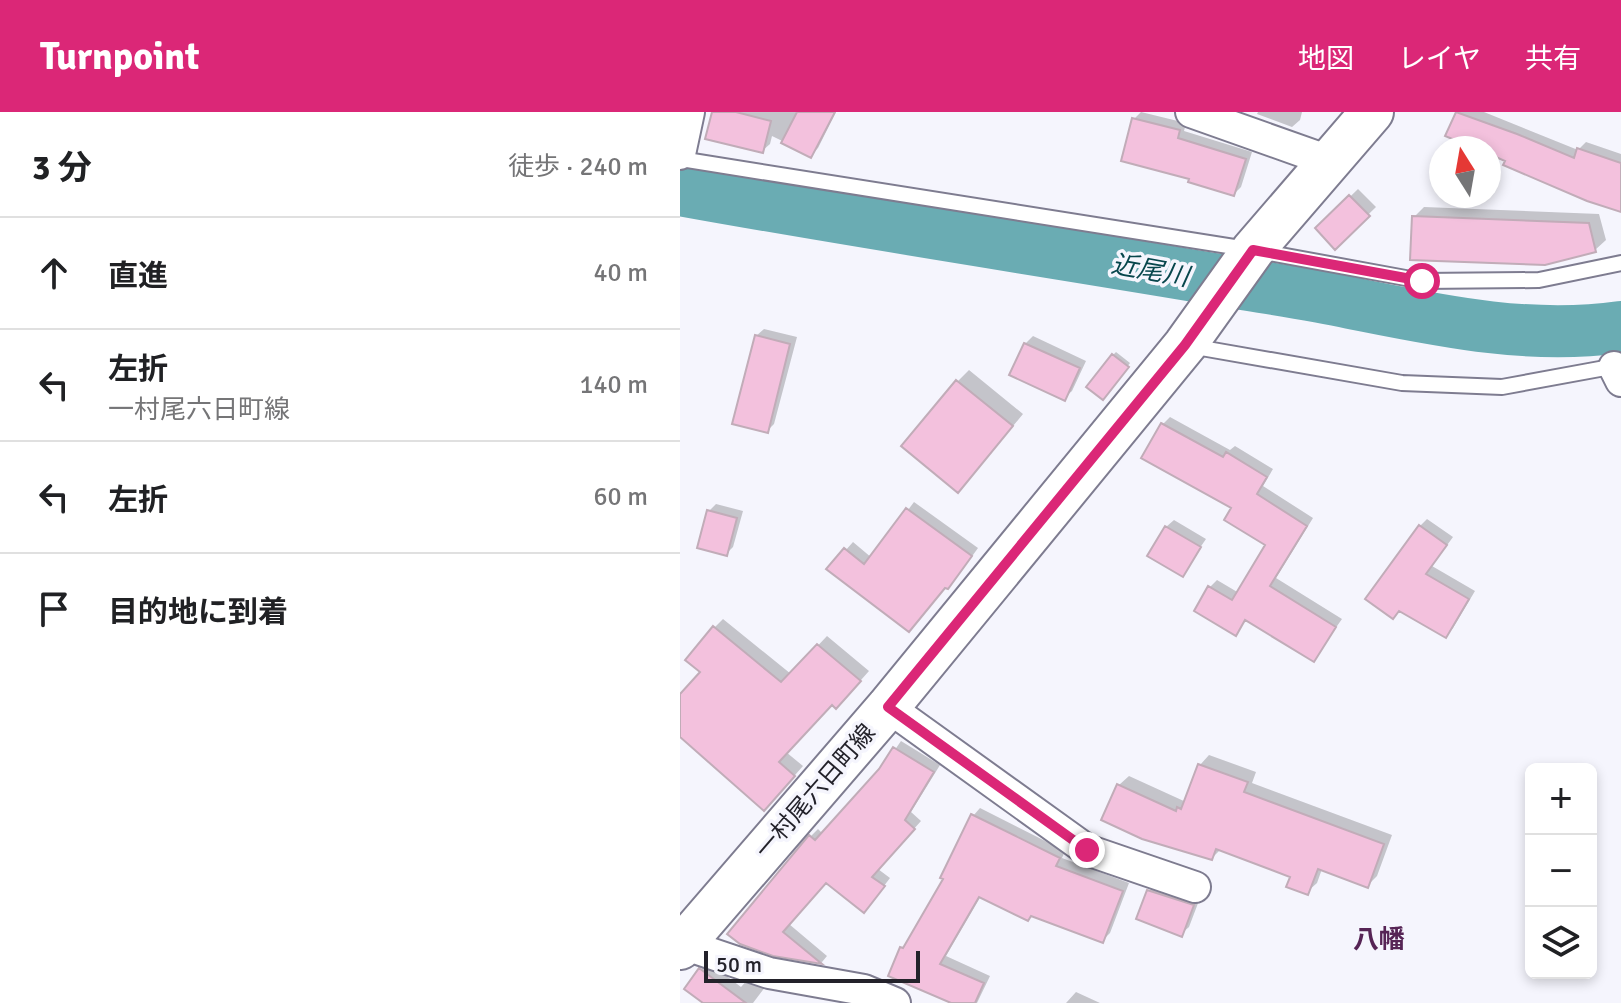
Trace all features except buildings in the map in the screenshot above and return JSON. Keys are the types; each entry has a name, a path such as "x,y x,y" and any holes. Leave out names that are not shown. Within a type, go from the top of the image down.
{"main road":[{"name":"一村尾六日町線","path":"681,946 888,707 1185,345 1253,250 1372,112"}],"street":[{"path":"680,157 689,112"},
{"path":"1191,112 1329,161"},
{"path":"888,707 1087,850 1195,887"},
{"path":"681,946 769,973 864,990 895,1003"}],"lane":[{"path":"680,157 1253,250 1422,281 1539,280 1621,263"},
{"path":"1185,345 1402,383 1502,387 1619,371"}],"waterway":[{"name":"近尾川","path":"680,190 1485,327 1553,331 1621,327"}],"district":[{"name":"八幡","path":"1379,940"}],"route":[{"path":"1087,850 888,707 1185,345 1253,250 1422,281"}]}
